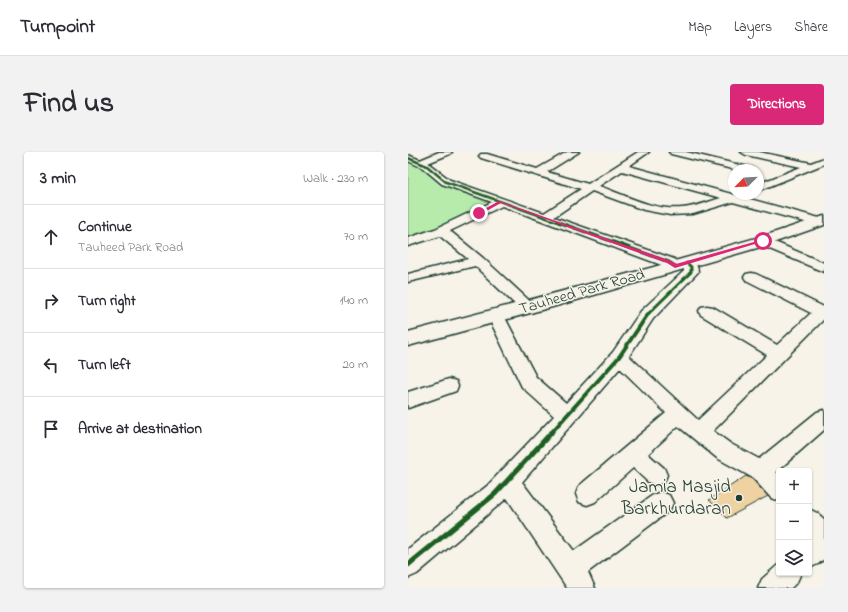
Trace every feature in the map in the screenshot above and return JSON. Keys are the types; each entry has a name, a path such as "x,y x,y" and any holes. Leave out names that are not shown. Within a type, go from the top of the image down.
{"main road":[{"name":"Tauheed Park Road","path":"408,339 528,308 820,224"}],"street":[{"path":"420,163 447,152"},
{"path":"539,172 574,152"},
{"path":"546,217 644,152"},
{"path":"674,152 728,165"},
{"path":"706,160 716,152"},
{"path":"746,152 811,166"},
{"path":"496,160 507,155"},
{"path":"484,156 670,212 689,211 728,199"},
{"path":"408,158 427,166 446,182 669,262 691,267 690,272 648,314 619,357 508,481 495,494 408,565"},
{"path":"764,185 824,161"},
{"path":"620,168 728,193"},
{"path":"766,174 781,178"},
{"path":"751,200 820,224"},
{"path":"408,242 442,231 501,202"},
{"path":"442,231 478,261 528,308"},
{"path":"763,241 824,268"},
{"path":"408,278 478,261"},
{"path":"699,432 823,313 751,277"},
{"path":"707,311 779,354"},
{"path":"496,316 529,382 566,415"},
{"path":"619,357 679,413 686,422 724,451 761,471 776,487"},
{"path":"408,400 449,386"},
{"path":"587,494 679,413"},
{"path":"761,471 824,418"},
{"path":"633,454 656,475"},
{"path":"508,481 576,579 661,503"},
{"path":"812,524 824,536"},
{"path":"812,552 824,542"},
{"path":"771,588 785,576"}],"green space":[{"path":"408,158 446,182 501,202 408,242"}],"building":[{"name":"Jamia Masjid Barkhurdaran","path":"746,476 752,479 768,496 727,518 709,500"}],"cycle path":[{"path":"408,158 427,166 446,182 669,262 675,266"},
{"path":"408,565 495,494 508,481 619,357 647,315 691,272 691,267 687,263"}],"place":[{"name":"Jamia Masjid Barkhurdaran","path":"739,498"}],"route":[{"path":"479,213 501,202 672,263 675,266 763,241"}]}
